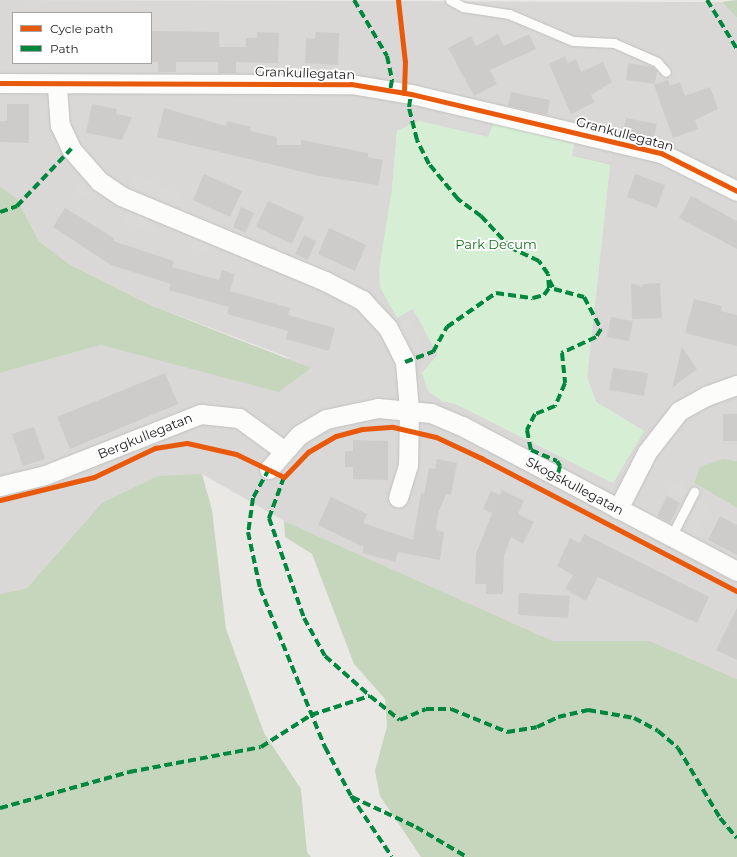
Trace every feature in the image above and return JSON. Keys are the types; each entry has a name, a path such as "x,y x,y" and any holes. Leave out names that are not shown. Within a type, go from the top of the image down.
{"street":[{"name":"Grankullegatan","path":"0,83 57,86 300,82 390,90 661,153 737,191"},
{"path":"57,86 60,125 71,149 98,181 121,196 325,281 366,304 388,328 399,346 405,362 409,410 408,465 398,497"},
{"path":"618,509 647,452 679,411 706,396 737,385"},
{"name":"Skogskullegatan","path":"269,469 283,450 299,435 326,419 366,409 409,410 430,413 462,426 737,571"},
{"name":"Bergkullegatan","path":"0,486 46,475 201,414 239,418 283,450"}],"lane":[{"path":"450,0 463,7 509,14 573,41 614,43 657,62 666,72"},
{"path":"671,536 694,492"}],"shaded area":[{"path":"0,0 722,2 737,18 737,461 723,459 694,483 737,508 737,679 650,641 553,641 284,521 202,474 54,559 27,588 0,594 0,373 101,345 240,379 290,358 148,304 69,264 39,241 17,199 0,186","holes":["419,121 488,137 494,123 574,144 572,156 610,165 587,377 596,402 644,431 613,483 456,404 442,401 422,373 438,355 413,308 392,189 397,131"]},
{"path":"449,113 491,122 489,134 446,125"},
{"path":"583,143 613,150 610,163 580,156"},
{"path":"135,174 179,193 175,204 130,185"},
{"path":"82,181 99,191 92,202 75,193"},
{"path":"129,211 148,217 145,229 125,223"},
{"path":"195,236 210,241 207,253 192,248"},
{"path":"408,319 422,347 410,353 396,325"},
{"path":"673,429 677,436 666,452 658,450"},
{"path":"677,482 683,484 685,490 683,496 677,498 671,496 669,490 671,484"},
{"path":"700,502 710,507 695,536 685,531"}],"green space":[{"path":"737,0 737,18 722,2"},
{"name":"Park Decum","path":"419,121 488,137 494,123 574,144 572,156 610,165 587,377 596,402 644,431 613,483 456,404 442,401 428,391 422,373 438,355 413,309 397,318 380,287 379,269 392,189 397,131"},
{"path":"0,186 17,199 39,241 69,264 148,304 311,368 279,392 101,345 0,373"},
{"path":"723,459 737,461 737,508 694,483 700,467"},
{"path":"202,474 212,510 226,629 264,733 301,789 307,852 311,857 0,857 0,594 27,588 102,503 158,476"},
{"path":"284,521 553,641 650,641 737,679 737,857 421,857 380,796 375,771 387,726 385,699 354,664 312,554 285,537"}],"building":[{"path":"152,31 219,32 219,47 246,47 246,38 257,38 257,32 279,33 278,63 236,62 236,73 218,73 218,62 176,62 176,72 158,72 158,62 152,62"},
{"path":"316,32 339,33 338,65 305,63 306,38 315,39"},
{"path":"498,34 504,46 529,34 536,49 490,70 497,84 474,96 448,48 471,36 476,46"},
{"path":"565,56 568,63 576,59 581,72 603,62 612,82 591,95 595,102 571,114 549,64"},
{"path":"628,63 653,67 657,71 655,84 626,80"},
{"path":"668,80 670,86 680,82 685,96 710,87 718,109 695,120 698,129 673,138 654,85"},
{"path":"511,92 550,100 547,115 508,106"},
{"path":"7,104 29,104 29,143 0,142 0,121 7,121"},
{"path":"92,104 117,109 116,114 132,117 122,140 86,133"},
{"path":"164,108 226,126 227,121 251,127 250,131 277,137 277,145 301,145 301,140 368,153 368,157 383,160 378,185 319,176 157,137"},
{"path":"626,118 657,124 653,140 623,133"},
{"path":"204,174 242,191 230,217 193,200"},
{"path":"635,174 665,185 657,208 627,197"},
{"path":"691,196 737,221 737,249 679,218"},
{"path":"268,201 304,217 292,244 256,227"},
{"path":"241,207 254,213 245,233 233,227"},
{"path":"65,208 114,238 113,241 174,261 172,267 219,280 222,270 235,274 230,291 290,308 288,315 335,328 329,351 286,339 288,331 227,314 229,307 169,290 171,284 111,265 53,227"},
{"path":"329,228 366,245 355,271 318,254"},
{"path":"304,235 316,241 308,260 295,254"},
{"path":"631,283 642,287 644,284 660,283 662,318 632,319"},
{"path":"694,299 722,306 721,311 737,315 737,346 685,333"},
{"path":"611,317 633,321 629,341 607,337"},
{"path":"682,347 697,369 672,388"},
{"path":"613,368 648,373 644,396 609,390"},
{"path":"165,373 178,404 70,449 57,417"},
{"path":"723,414 737,414 737,441 723,441"},
{"path":"34,427 45,459 23,466 12,434"},
{"path":"353,440 388,441 388,480 353,479 353,467 345,467 345,451 353,451"},
{"path":"437,459 457,463 451,495 446,494 438,513 436,530 444,532 440,560 398,552 395,562 362,553 364,547 318,525 331,497 367,514 363,523 413,540 421,493 424,494 429,468 435,469"},
{"path":"502,490 524,501 518,514 534,522 523,544 511,537 504,556 503,594 486,594 486,584 475,584 476,554 492,513 483,509 491,491 500,495"},
{"path":"667,496 680,503 670,523 657,516"},
{"path":"720,516 737,525 737,555 708,540"},
{"path":"584,534 709,597 697,623 598,577 586,601 565,589 573,575 557,566 570,538 580,543"},
{"path":"519,593 570,596 568,618 518,615"},
{"path":"737,608 737,660 716,650"}],"marked path":[{"path":"354,0 387,56 392,80 390,90"},
{"path":"707,0 737,49"},
{"path":"405,362 433,352 447,327 496,293 533,298 544,295 549,288 548,274 539,261 511,248 481,216 458,199 429,164 417,140 409,107 411,94"},
{"path":"0,212 17,206 71,149"},
{"path":"549,280 554,289 584,297 601,329 596,337 562,353 565,383 555,406 535,414 527,430 531,450 557,461 560,466 557,477"},
{"path":"269,469 253,498 248,532 260,588 325,747 351,796 392,857"},
{"path":"284,477 269,518 304,618 325,656 370,696"},
{"path":"0,808 129,772 261,747 311,715 370,696 400,720 426,709 451,709 507,732 537,727 558,717 588,710 634,718 658,731 678,748 720,818 737,838"},
{"path":"352,797 416,827 467,857"}],"cycle path":[{"path":"398,0 405,62 404,93"},
{"path":"0,83 351,84 411,94 661,153 737,191"},
{"path":"0,500 94,477 155,448 187,443 236,454 284,477 308,452 336,436 362,429 393,427 436,437 481,458 737,591"}]}
